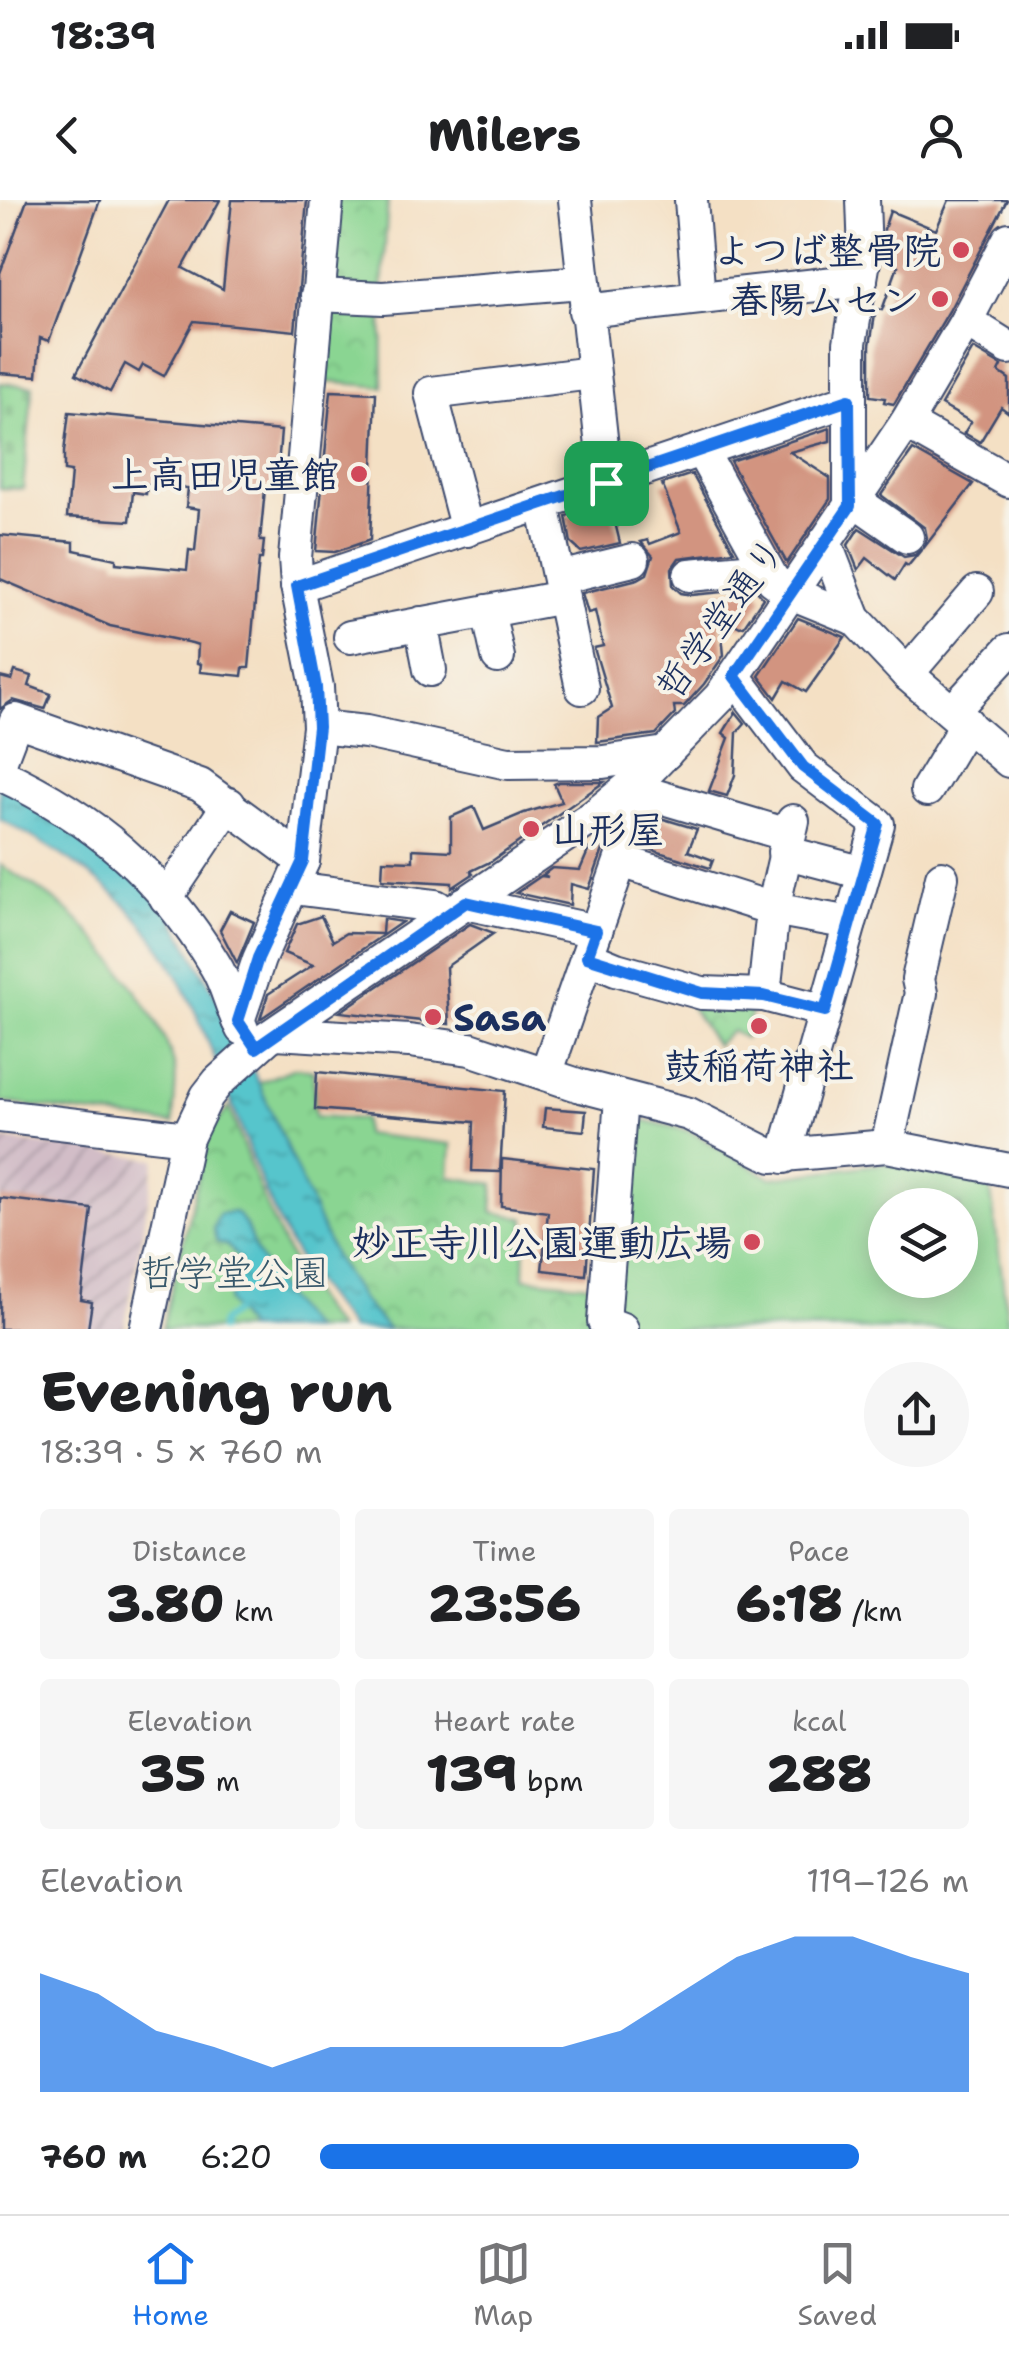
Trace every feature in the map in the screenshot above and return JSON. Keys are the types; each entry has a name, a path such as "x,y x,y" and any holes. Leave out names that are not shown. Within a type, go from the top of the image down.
{"street":[{"path":"255,1040 258,958 298,875 318,727 316,687 295,558 328,200"},
{"path":"575,200 606,483"},
{"path":"691,200 699,298"},
{"path":"863,200 865,255 850,343 852,503 907,537"},
{"name":"哲学堂通り","path":"187,1138 207,1096 255,1040 456,909 651,774 720,697 826,542 906,422 1009,239"},
{"path":"317,295 699,298 861,280"},
{"path":"966,321 1009,348"},
{"path":"468,530 431,393 592,373"},
{"path":"297,586 849,400"},
{"path":"906,422 1009,481"},
{"path":"701,450 773,580 791,593 855,619"},
{"path":"543,505 582,688"},
{"path":"826,542 855,619 907,674 1009,760"},
{"path":"350,637 488,611 633,560"},
{"path":"690,575 766,568"},
{"path":"907,674 977,592"},
{"path":"488,611 498,657"},
{"path":"421,623 430,670"},
{"path":"928,790 960,717 1009,650"},
{"path":"734,676 803,767 878,824 784,1157"},
{"path":"0,762 16,720 200,785 229,804 298,875 456,909 592,944 702,993 764,996 825,1011"},
{"path":"318,727 366,732 508,764 603,762 651,774 864,873"},
{"path":"0,774 84,819 122,850 166,898 217,968 255,1040"},
{"path":"546,1074 651,774"},
{"path":"166,898 229,804"},
{"path":"764,996 773,909 789,836"},
{"path":"620,860 773,909 850,924"},
{"path":"888,1146 922,993 918,978 942,878"},
{"path":"255,1040 408,1041 470,1049 621,1098 689,1114 758,1152 784,1157 888,1146 1009,1170"},
{"path":"621,1098 604,1322 622,1329"},
{"path":"0,1116 187,1138 146,1329"}],"shaded area":[{"path":"0,1139 156,1159 124,1329 0,1329"}],"green space":[{"path":"334,200 388,200 382,289 330,286"},
{"path":"325,300 382,302 383,387 317,381"},
{"path":"0,383 33,386 23,489 0,488"},
{"path":"0,865 75,917 128,979 158,1027 175,1069 173,1124 0,1102"},
{"path":"684,996 754,999 745,1038 732,1031 716,1045"},
{"path":"295,1068 313,1070 315,1116 364,1119 364,1134 451,1144 449,1177 494,1184 492,1212 525,1218 524,1278 599,1286 597,1329 383,1329 326,1242 255,1084"},
{"name":"哲学堂公園","path":"229,1107 287,1251 337,1329 162,1329 209,1133"},
{"name":"妙正寺川公園運動広場","path":"631,1117 689,1131 771,1178 887,1163 990,1185 1009,1329 647,1329 621,1320 612,1308"}],"water":[{"path":"0,780 160,895 239,1038 335,1258 362,1300 388,1329 351,1329 291,1245 260,1179 201,1024 164,953 142,923 94,877 0,819"},
{"path":"235,1212 276,1284 312,1329 247,1329 228,1301 240,1260 227,1245 217,1242 213,1229 219,1214"}],"building":[{"path":"27,200 100,200 49,341 40,338 37,376 0,373 0,273"},
{"path":"169,200 220,200 183,268 223,289 232,200 307,200 295,331 194,321 164,376 143,365 139,372 125,364 110,392 76,374"},
{"path":"949,200 1007,200 949,311 894,404 884,402 885,398 870,396 870,345 876,309 882,310 898,266 885,261 884,229 890,211 936,230"},
{"path":"973,349 1002,366 999,372 1009,379 1009,413 1001,407 980,442 964,433 971,422 941,405"},
{"path":"331,391 376,393 370,540 335,552 316,551"},
{"path":"69,412 281,431 276,490 265,489 260,541 264,541 249,668 243,668 242,676 200,672 198,645 110,626 0,579 0,535 74,542 74,550 116,559 116,563 187,570 189,550 195,551 199,509 186,507 188,488 147,484 146,494 133,492 130,521 67,517 71,472 64,471 64,452"},
{"path":"830,428 830,441 790,452 830,478 830,499 787,563 730,461"},
{"path":"913,450 973,484 923,549 925,528 881,495"},
{"path":"692,474 734,551 679,558 672,568 673,586 692,595 755,589 763,598 744,626 720,616 724,655 684,706 674,706 675,714 656,734 597,742 598,717 612,708 594,648 603,646 595,611 588,613 582,593 647,574 653,556 641,542 648,540 650,544 681,532 662,484"},
{"path":"610,502 620,543 581,552 571,543 566,516"},
{"path":"859,528 904,557 922,549 895,580 867,558 858,570 848,545"},
{"path":"798,618 845,637 806,692 786,681 776,698 759,676"},
{"path":"15,671 32,676 29,686 51,694 45,709 13,700 0,709 0,677 12,680"},
{"path":"736,712 745,723 737,732 735,775 727,796 709,791 729,738 723,733"},
{"path":"604,782 492,861 471,871 473,874 452,888 452,883 382,879 383,860 413,861 413,849 451,851 451,817 474,807 484,830 562,802 554,784"},
{"path":"657,817 697,829 688,851 713,860 710,868 646,848"},
{"path":"610,830 589,889 571,884 570,905 516,893 541,876 548,877 543,875 552,868 580,870 589,849 596,851 602,835"},
{"path":"230,911 254,922 237,963 220,930"},
{"path":"321,916 333,941 346,933 382,934 383,919 402,922 260,1019 268,994 313,965 284,953 297,924"},
{"path":"470,924 494,933 446,967 449,1024 340,1012"},
{"path":"317,1072 505,1091 500,1172 472,1171 474,1122 315,1109"},
{"path":"545,1108 586,1111 584,1131 543,1127"},
{"path":"502,1159 594,1169 586,1275 542,1270 548,1212 501,1206"},
{"path":"0,1198 92,1209 81,1300 92,1302 88,1329 0,1329"}],"waterway":[{"path":"220,1329 222,1321 234,1312"}],"place":[{"name":"よつば整骨院","path":"961,250"},
{"name":"春陽ムセン","path":"940,299"},
{"name":"上高田児童館","path":"359,474"},
{"name":"山形屋","path":"531,829"},
{"name":"Sasa","path":"433,1017"},
{"name":"鼓稲荷神社","path":"759,1026"},
{"name":"妙正寺川公園運動広場","path":"752,1242"}],"route":[{"path":"849,400 850,506 734,676 803,767 878,824 825,1011 764,996 702,993 616,969 587,957 596,931 466,902 256,1048 238,1021 258,958 303,861 318,727 316,687 297,586 606,483 849,400"}]}
